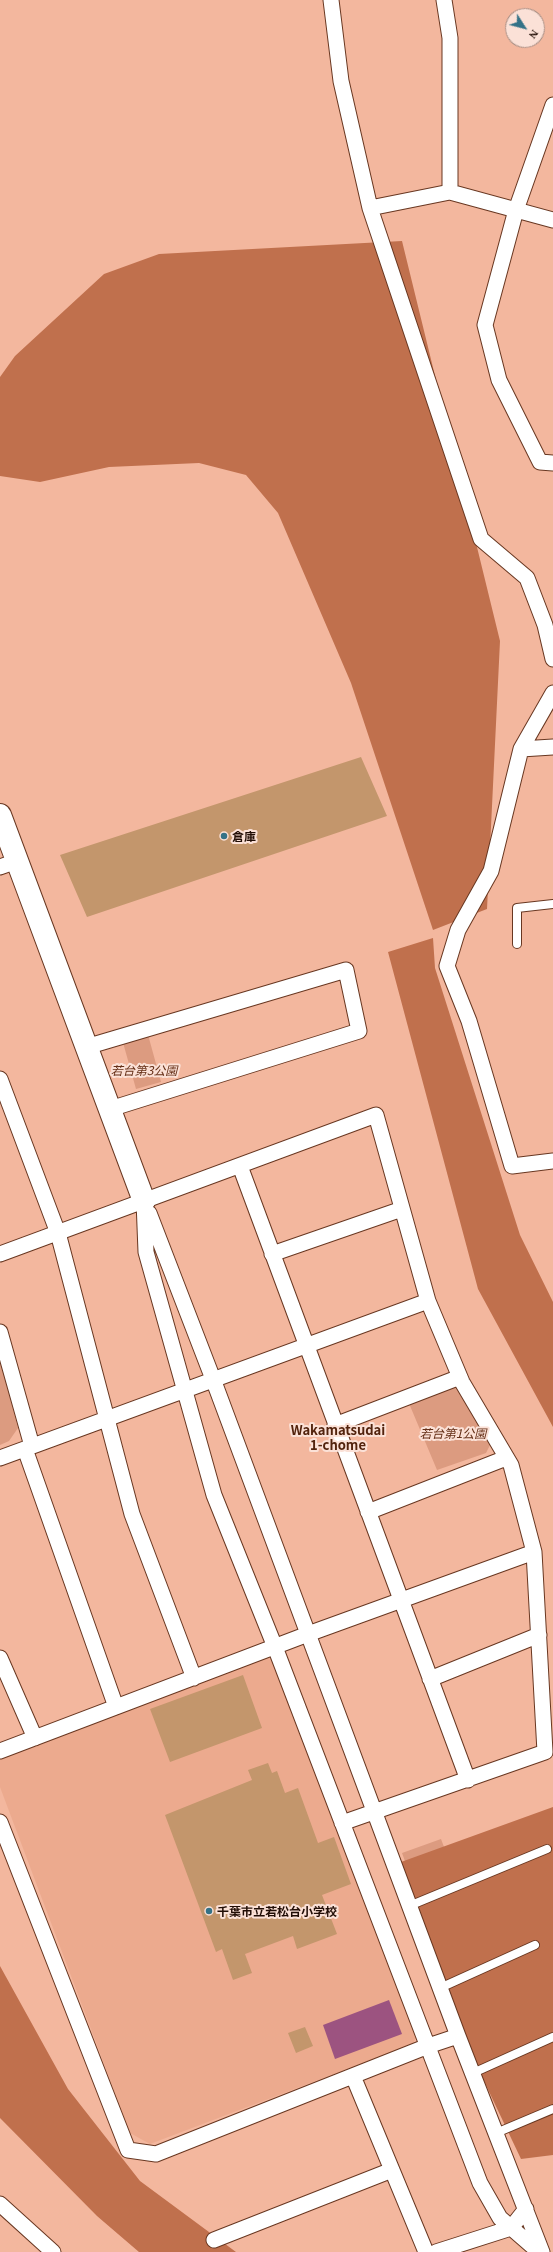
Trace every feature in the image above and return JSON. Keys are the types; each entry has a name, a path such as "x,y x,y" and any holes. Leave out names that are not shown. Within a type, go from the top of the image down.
{"street":[{"path":"331,0 341,81 370,208 481,539 527,578 545,625 553,659"},
{"path":"444,0 450,38 450,192"},
{"path":"553,106 516,210 485,326 499,380 540,462 553,463"},
{"path":"370,208 450,192 553,220"},
{"path":"553,693 521,749 491,871 458,930 447,966 469,1021 512,1166 553,1162"},
{"path":"521,749 553,747"},
{"path":"0,815 9,864 86,1046 213,1380 458,2036 542,2252"},
{"path":"86,1046 346,970 359,1031 110,1109"},
{"path":"0,1080 58,1233 108,1418 132,1514 194,1678"},
{"path":"0,1254 376,1116 428,1301 460,1377 511,1465 534,1552 545,1752 342,1823"},
{"path":"240,1166 305,1346 468,1780"},
{"path":"144,1201 146,1252 214,1495 275,1647 480,2183 500,2218 539,2252"},
{"path":"272,1254 402,1209"},
{"path":"0,1458 428,1301"},
{"path":"0,1332 29,1447 116,1707"},
{"path":"335,1425 460,1377"},
{"path":"368,1512 506,1458"},
{"path":"0,1751 308,1634 534,1552"},
{"path":"430,1679 539,1635"},
{"path":"0,1658 35,1738"},
{"path":"0,1822 128,2150 156,2154 428,2046 458,2036"},
{"path":"353,2076 426,2252"},
{"path":"214,2240 392,2170"},
{"path":"0,2204 53,2252"},
{"path":"436,2252 511,2228 526,2210"}],"lane":[{"path":"517,944 517,908 553,904"},
{"path":"410,1906 547,1849"},
{"path":"440,1988 535,1945"},
{"path":"473,2073 553,2038"},
{"path":"496,2133 553,2109"}],"shaded area":[{"path":"402,241 500,641 487,909 433,930 351,683 278,513 246,475 199,463 109,467 40,482 0,476 0,377 15,356 104,274 159,254"},
{"path":"433,938 435,968 520,1235 553,1302 553,1427 478,1289 388,952"},
{"name":"千葉市立若松台小学校","path":"264,1656 278,1662 418,2034 413,2044 150,2144 130,2133 0,1787 0,1754"},
{"path":"553,1807 553,2155 521,2159 465,2041 401,1862"},
{"path":"0,1966 68,2089 140,2181 236,2252 139,2252 97,2216 0,2118"},
{"path":"389,2000 402,2034 335,2059 323,2025"}],"green space":[{"name":"若台第3公園","path":"147,1031 161,1082 136,1089 122,1039"},
{"path":"0,1360 18,1428 9,1441 0,1445"},
{"name":"若台第1公園","path":"450,1385 461,1389 490,1445 486,1453 437,1470 408,1401"},
{"path":"441,1839 452,1868 413,1883 402,1853"}],"building":[{"name":"倉庫","path":"361,757 387,816 87,917 60,855"},
{"path":"243,1675 262,1728 170,1762 150,1709"},
{"path":"268,1763 272,1773 277,1771 285,1793 298,1788 318,1843 334,1837 351,1884 322,1895 337,1934 297,1949 293,1936 245,1954 252,1973 233,1980 222,1949 216,1952 165,1815 252,1780 248,1770"},
{"path":"305,2027 313,2046 296,2053 288,2033"}],"place":[{"name":"倉庫","path":"224,836"},
{"name":"千葉市立若松台小学校","path":"209,1911"}],"district":[{"name":"Wakamatsudai 1-chome","path":"338,1438"}]}
